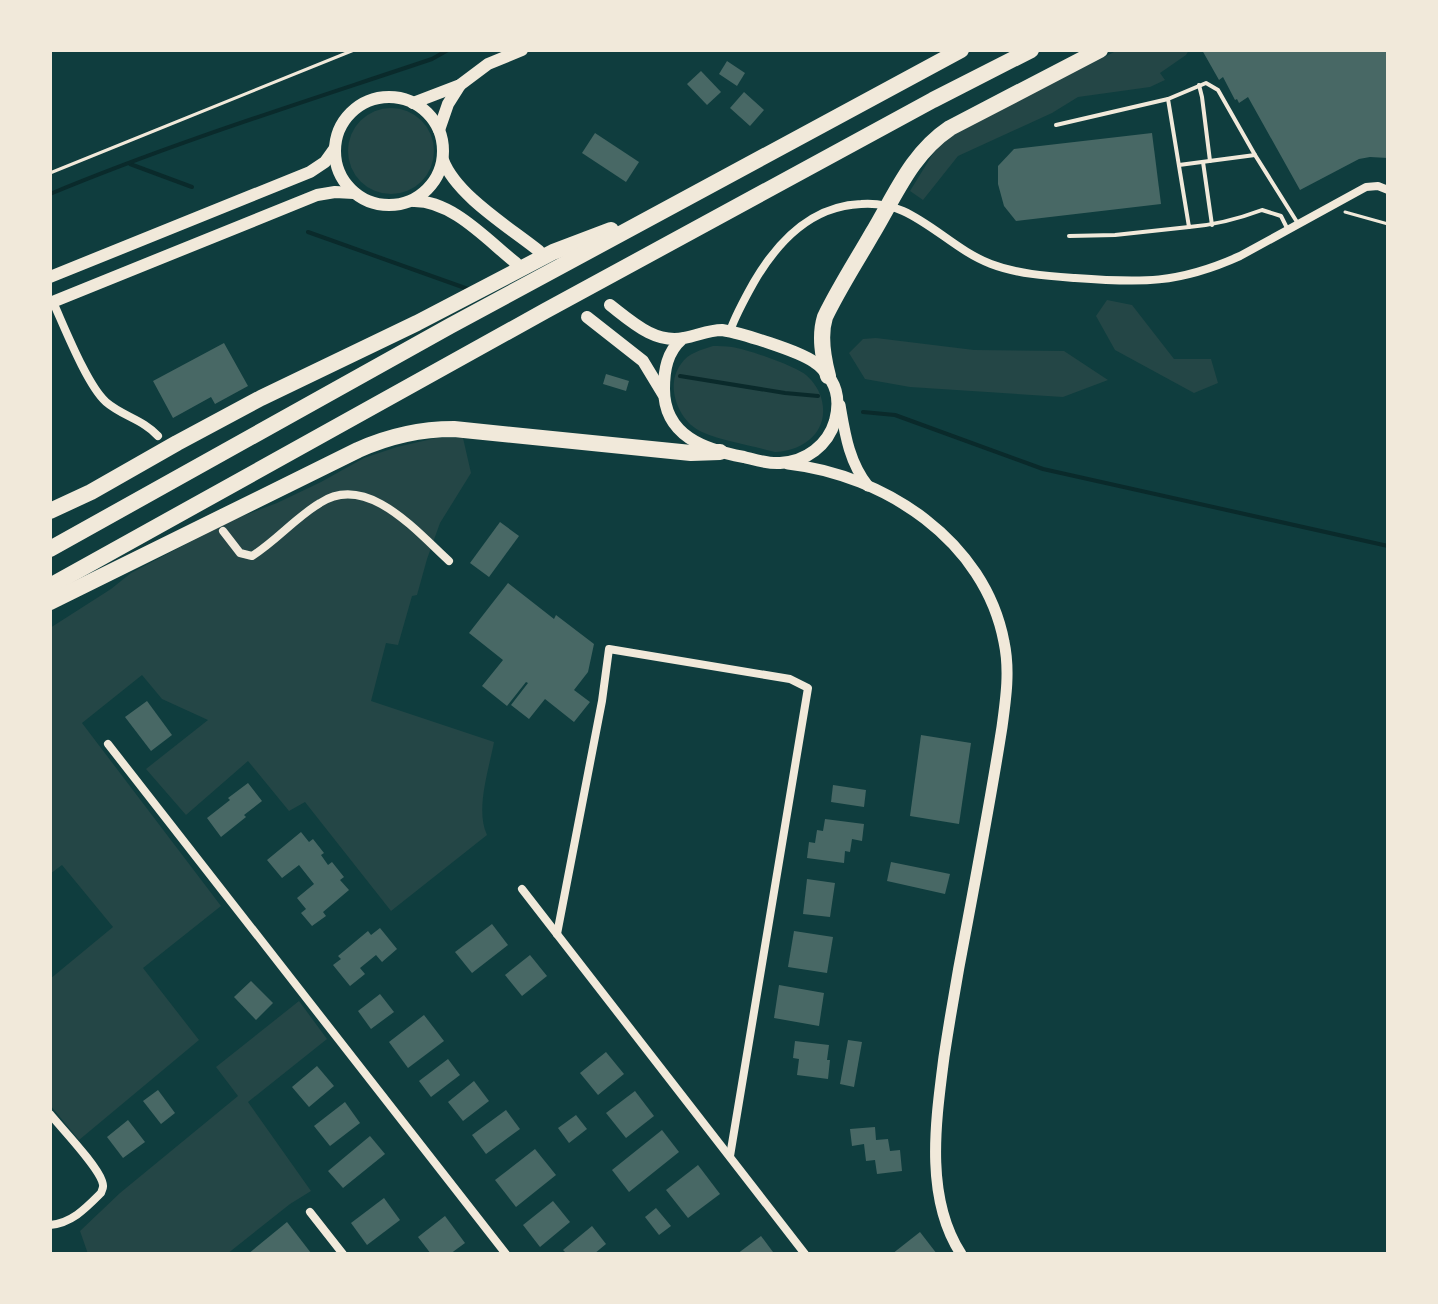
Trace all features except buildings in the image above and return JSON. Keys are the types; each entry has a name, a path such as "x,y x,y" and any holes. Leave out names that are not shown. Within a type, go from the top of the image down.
{"highway":[{"path":"50,549 450,326 961,50"},
{"path":"50,586 933,100 1031,50"},
{"path":"828,376 823,350 825,317 905,175 925,148 950,128 1100,50"},
{"path":"50,511 74,501 261,398 417,323 553,252 665,210"},
{"path":"50,602 197,529 224,523 358,450 391,437 441,429 474,430 680,452 720,452"}],"main road":[{"path":"413,103 460,85 481,68 522,50"},
{"path":"439,130 448,104 460,85"},
{"path":"385,97 413,103 439,130 444,152 440,169 431,185 418,197 401,205 371,203 354,193 339,172 335,148 339,128 358,106 385,97"},
{"path":"50,277 310,172 325,162 335,148"},
{"path":"443,160 463,191 539,251"},
{"path":"52,303 317,195 354,193"},
{"path":"410,201 431,202 449,210 516,263"},
{"path":"587,317 643,361 652,373 669,415 680,432 699,444 720,452 783,463 808,455 829,437 838,398 828,376 815,362 730,331 709,331 682,339 651,334 610,305"},
{"path":"664,397 666,364 682,339"}],"street":[{"path":"730,331 738,310 771,255 795,230 825,211 844,206 885,206 908,214 991,264 1041,275 1127,282 1194,274 1240,256 1370,186 1388,190"},
{"path":"52,303 102,398 158,436"},
{"path":"838,398 851,458 868,486"},
{"path":"783,463 827,471 868,486 918,514 958,548 975,571 1001,628 1007,680 1001,735 949,1024 937,1109 939,1189 947,1224 961,1254"},
{"path":"224,523 240,553 252,556 320,502 355,494 388,508 449,561"},
{"path":"557,934 602,701 609,649 790,679 808,688 730,1156"},
{"path":"108,744 506,1254"},
{"path":"522,889 805,1254"},
{"path":"50,1114 103,1185 103,1191 72,1218 50,1225"},
{"path":"310,1212 343,1254"}],"lane":[{"path":"1056,125 1168,99 1206,83 1218,90 1298,224"},
{"path":"1199,85 1210,161"},
{"path":"1168,99 1189,227"},
{"path":"1179,165 1255,155"},
{"path":"1203,162 1212,225"},
{"path":"1069,236 1115,235 1212,225 1262,210 1281,216 1288,230"}],"path":[{"path":"50,173 354,50"},
{"path":"1338,202 1344,211 1388,224"}],"shaded area":[{"path":"1118,50 1189,50 1160,73 1165,80 1150,87 1078,97 1052,113 958,156 923,200 910,191 942,139"},
{"path":"391,108 408,111 427,127 434,151 431,168 415,187 391,194 374,191 355,175 348,151 351,134 367,115"},
{"path":"1107,300 1132,305 1174,359 1211,359 1218,383 1194,393 1115,350 1096,316"},
{"path":"863,339 974,350 1064,351 1108,380 1063,397 910,387 865,379 849,353"},
{"path":"713,346 748,351 806,375 822,401 822,422 812,438 795,448 775,452 719,438 694,427 676,402 676,373 687,357"},
{"path":"436,438 463,438 471,473 440,523 417,595 412,596 398,645 386,643 371,701 494,742 482,814 487,835 391,911 305,802 289,811 248,761 186,815 146,769 208,720 162,699 142,675 82,723 221,906 143,968 199,1040 79,1140 50,1105 50,979 113,927 62,865 50,874 50,628 131,573 232,520 277,503 364,458"},
{"path":"299,1001 327,1039 248,1102 311,1191 227,1254 88,1254 80,1231 120,1193 238,1096 216,1067"}],"waterway":[{"path":"50,194 192,140 432,59 448,50"},
{"path":"130,164 192,187"},
{"path":"308,232 468,289"},
{"path":"680,376 818,396"},
{"path":"863,412 895,415 1043,469 1388,546"}]}
